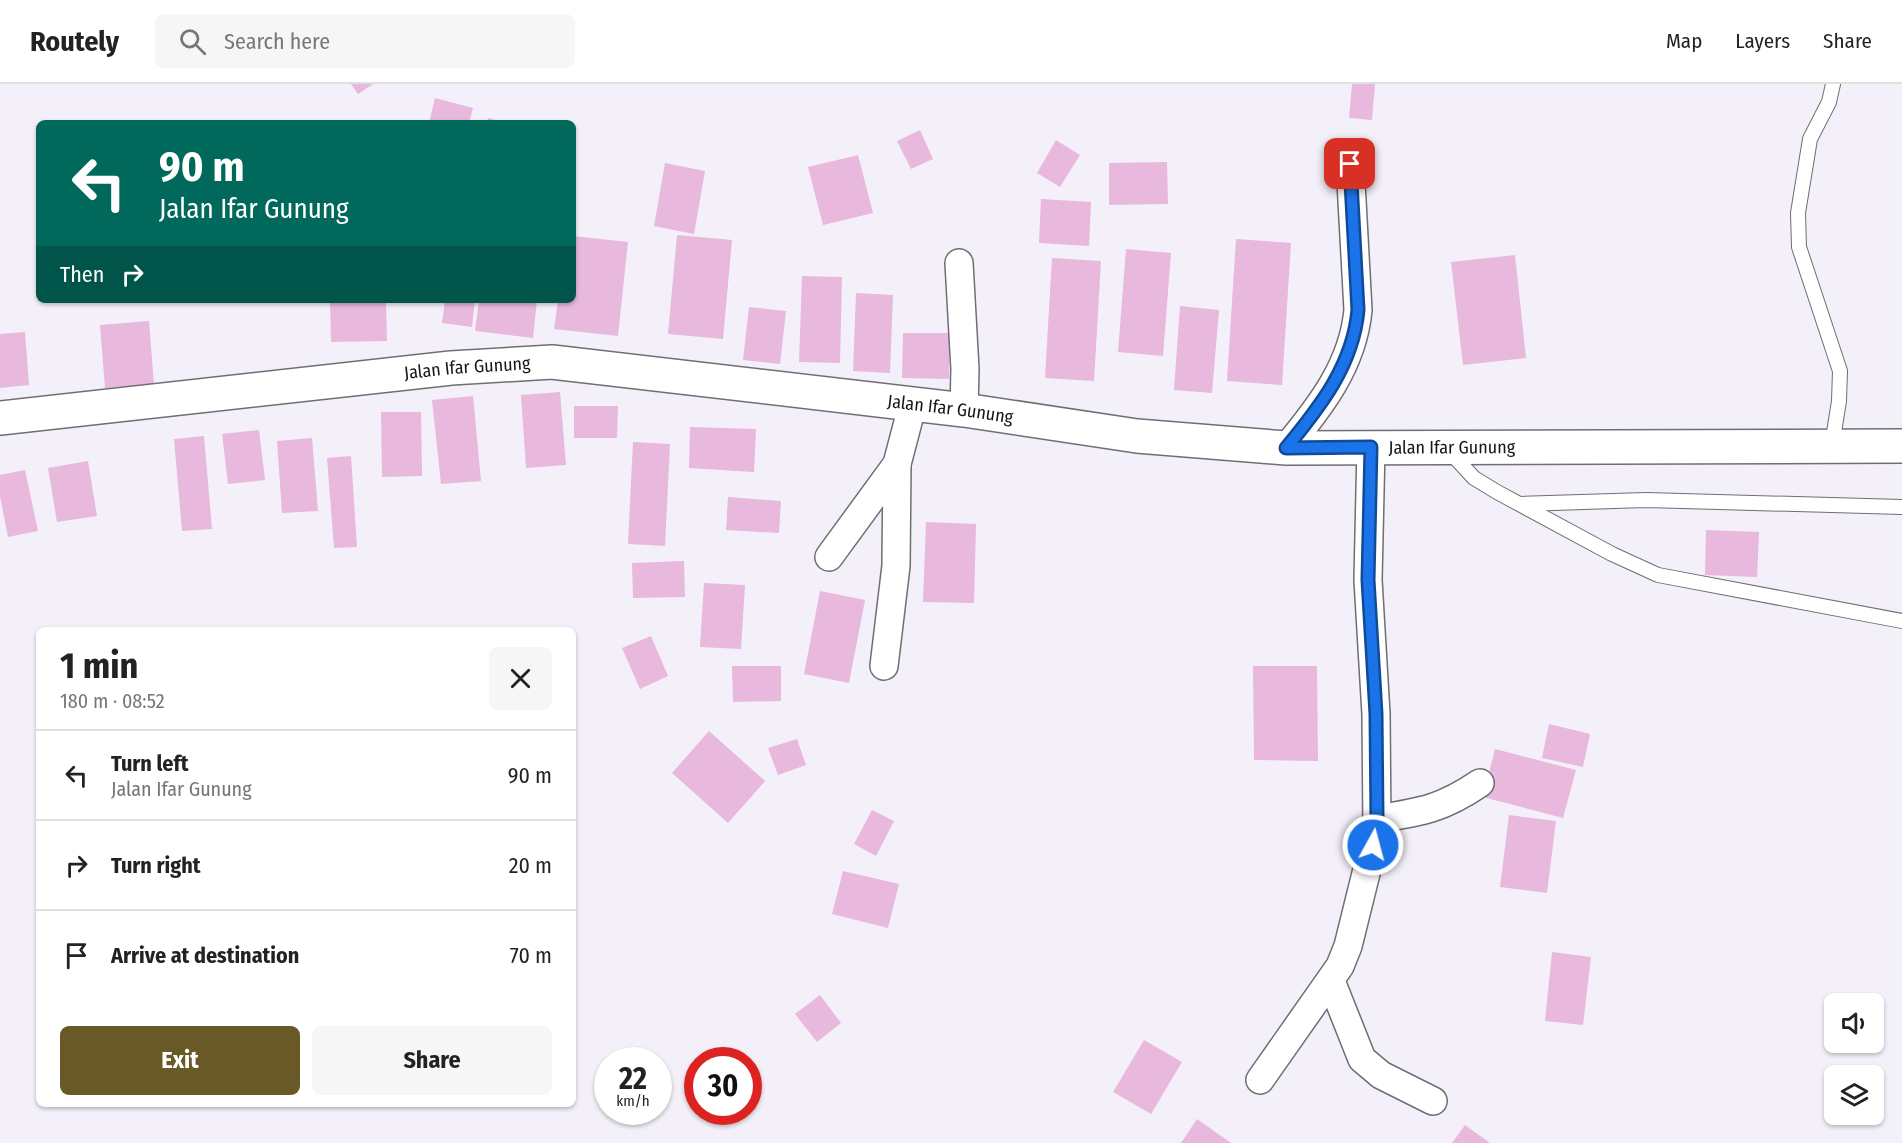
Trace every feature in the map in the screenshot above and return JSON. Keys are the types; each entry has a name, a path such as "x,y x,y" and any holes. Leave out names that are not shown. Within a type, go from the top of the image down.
{"street":[{"path":"1286,448 1321,406 1356,334 1358,310 1350,164"},
{"path":"959,263 965,369 964,410"},
{"name":"Jalan Ifar Gunung","path":"0,418 450,368 552,362 913,403 1137,436 1286,448 1902,446"},
{"path":"884,666 896,566 897,464 913,403"},
{"path":"1260,1080 1331,981 1348,946 1366,877 1377,819 1376,714 1368,580 1371,447"},
{"path":"829,557 869,498 897,464"},
{"path":"1377,819 1432,810 1456,800 1480,783"},
{"path":"1331,981 1362,1059 1381,1075 1433,1101"}],"lane":[{"path":"1832,445 1839,401 1840,371 1799,247 1798,213 1810,139 1829,102 1833,84"},
{"path":"1444,447 1474,478 1612,554 1658,575 1902,621"},
{"path":"1519,504 1646,500 1902,507"}],"building":[{"path":"351,84 373,84 358,94"},
{"path":"1352,84 1375,84 1372,120 1349,118"},
{"path":"435,98 473,108 470,120 430,120"},
{"path":"920,130 933,159 911,169 897,141"},
{"path":"1056,140 1080,155 1060,187 1037,173"},
{"path":"858,155 873,213 823,225 808,167"},
{"path":"1167,162 1168,204 1109,205 1109,163"},
{"path":"665,163 705,171 694,234 654,226"},
{"path":"1041,199 1091,202 1089,246 1039,243"},
{"path":"677,235 732,240 723,339 668,334"},
{"path":"576,236 628,242 618,336 554,329 558,303 576,303"},
{"path":"1236,239 1291,243 1282,385 1227,381"},
{"path":"1126,249 1171,253 1163,356 1118,352"},
{"path":"1515,255 1526,358 1463,365 1451,262"},
{"path":"1052,258 1101,261 1094,381 1045,378"},
{"path":"802,276 842,277 840,363 799,362"},
{"path":"856,293 893,295 890,373 853,371"},
{"path":"330,303 386,303 387,341 331,342"},
{"path":"445,303 475,303 472,327 442,323"},
{"path":"479,303 537,303 533,338 475,331"},
{"path":"1180,306 1219,310 1212,393 1174,390"},
{"path":"749,307 786,311 780,364 743,360"},
{"path":"149,321 154,385 105,388 100,325"},
{"path":"25,332 29,385 0,388 0,334"},
{"path":"903,333 950,333 949,379 902,378"},
{"path":"560,392 566,465 526,468 521,395"},
{"path":"473,396 481,481 441,484 432,400"},
{"path":"574,406 618,406 617,438 574,438"},
{"path":"381,412 421,412 422,476 382,477"},
{"path":"690,427 756,429 754,472 689,468"},
{"path":"259,430 265,480 228,484 222,434"},
{"path":"204,436 212,529 182,531 174,439"},
{"path":"312,438 318,511 282,513 277,441"},
{"path":"633,442 670,444 665,546 628,544"},
{"path":"351,456 357,547 334,548 327,458"},
{"path":"88,461 97,516 57,522 48,468"},
{"path":"25,470 38,531 8,537 0,496 0,475"},
{"path":"728,497 781,501 779,533 726,530"},
{"path":"926,522 976,524 974,603 923,602"},
{"path":"1706,530 1759,532 1757,577 1705,575"},
{"path":"684,561 685,597 633,598 632,563"},
{"path":"704,583 745,585 741,649 700,647"},
{"path":"820,591 865,600 849,683 804,674"},
{"path":"651,636 668,676 640,689 622,648"},
{"path":"732,666 781,666 781,701 733,702"},
{"path":"1253,666 1317,666 1318,761 1254,760"},
{"path":"1549,724 1590,734 1583,767 1542,758"},
{"path":"709,731 765,781 728,823 672,773"},
{"path":"797,739 806,765 778,775 768,748"},
{"path":"1495,749 1576,770 1563,818 1483,797"},
{"path":"872,810 894,821 876,856 854,844"},
{"path":"1509,815 1556,821 1547,893 1500,887"},
{"path":"843,871 899,884 888,928 832,914"},
{"path":"1552,952 1591,957 1583,1025 1545,1021"},
{"path":"820,995 841,1023 817,1042 795,1014"},
{"path":"1144,1040 1182,1062 1151,1114 1113,1092"},
{"path":"1197,1119 1231,1143 1181,1143"},
{"path":"1465,1125 1490,1143 1452,1143"}],"route":[{"path":"1350,164 1358,310 1356,334 1348,355 1321,406 1286,448 1371,447 1368,580 1376,714 1377,819 1373,845"}]}
